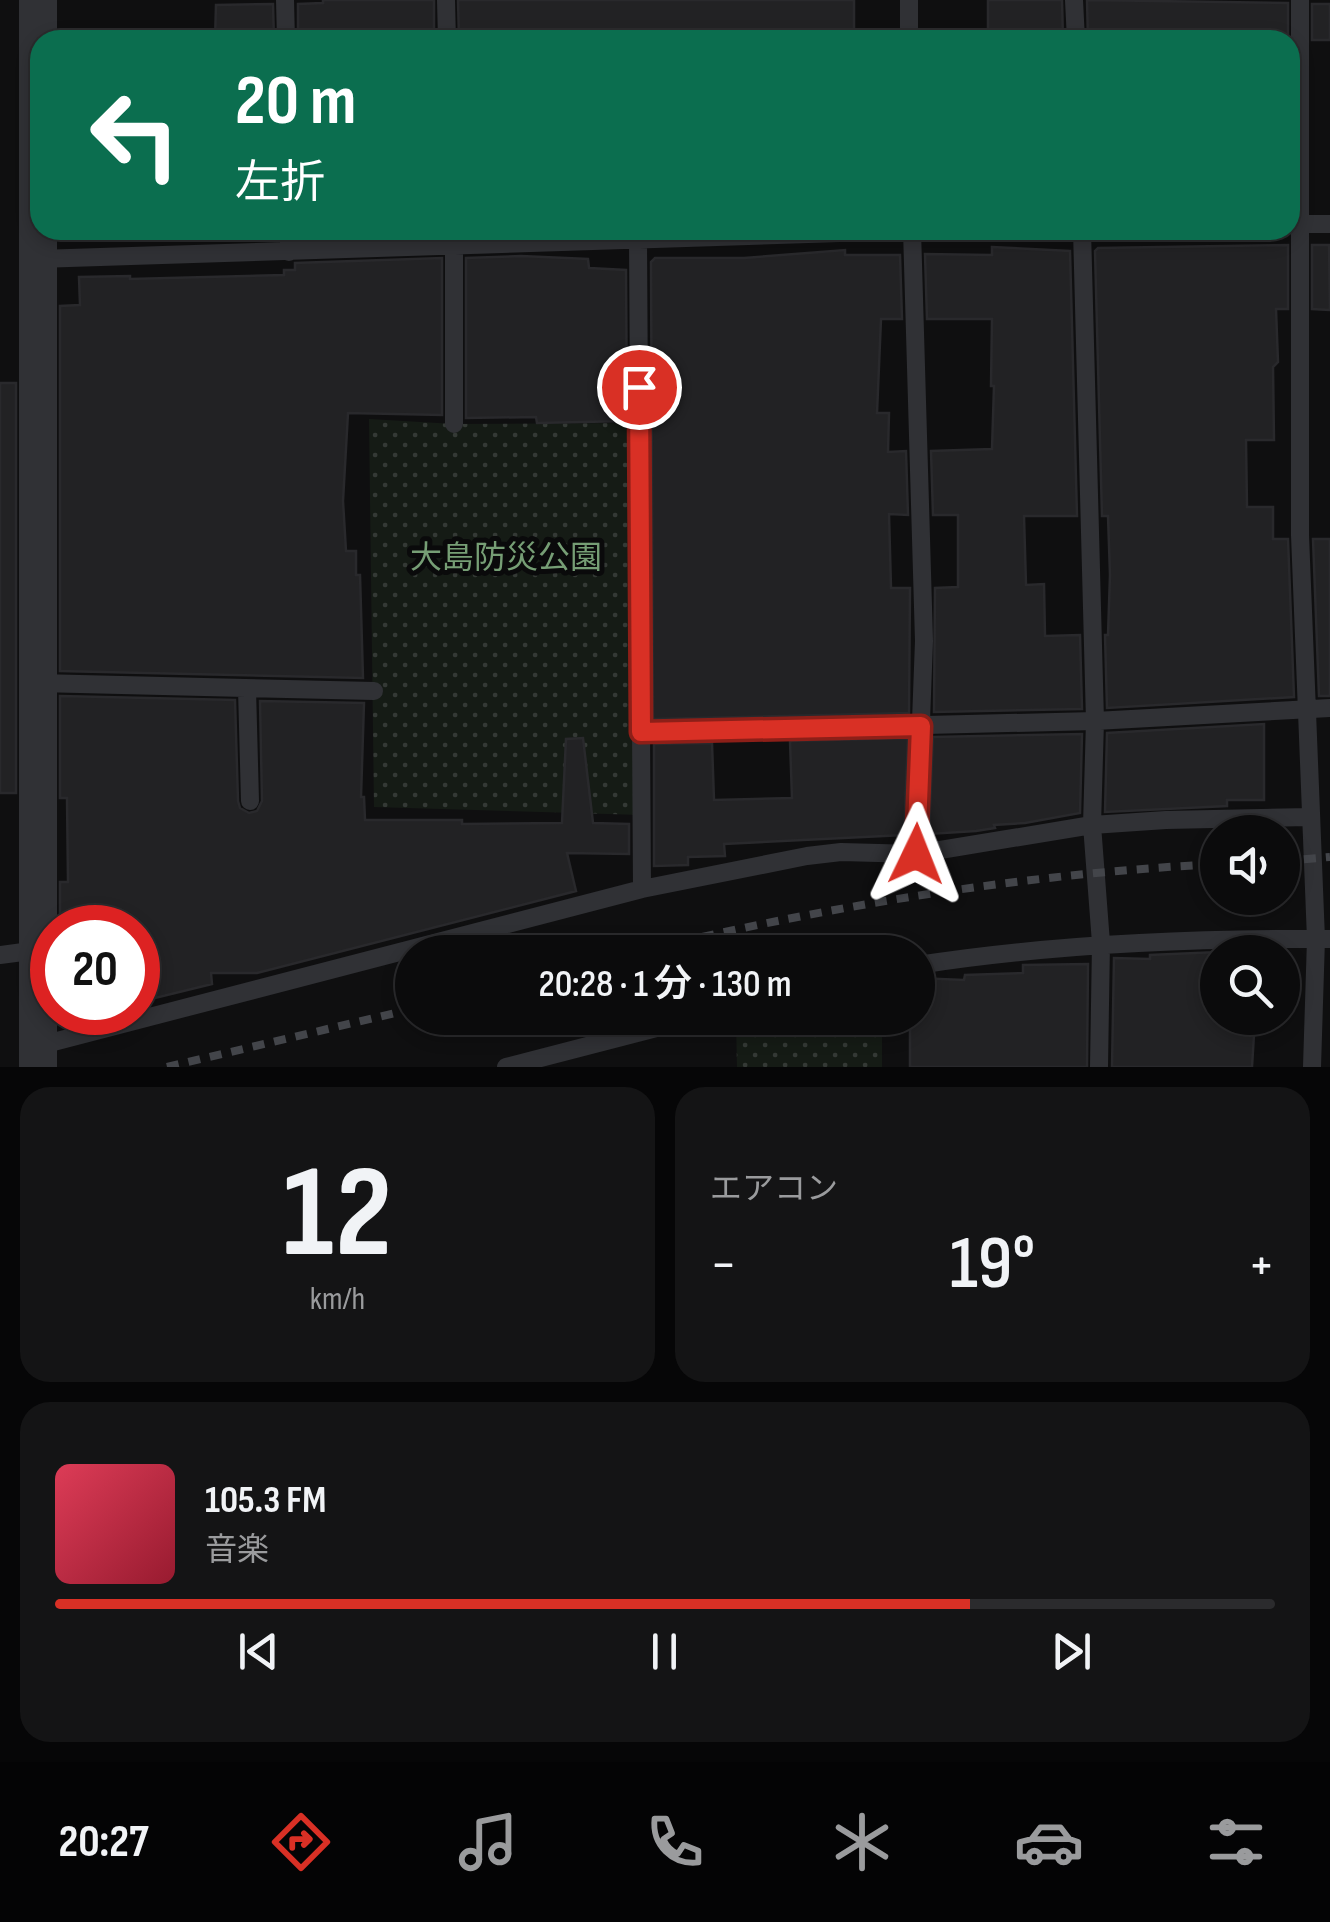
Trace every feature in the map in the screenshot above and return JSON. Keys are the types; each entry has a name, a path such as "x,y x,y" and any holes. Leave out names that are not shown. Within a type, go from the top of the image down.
{"street":[{"path":"38,0 38,30"},
{"path":"38,240 38,905"}],"lane":[{"path":"285,0 286,30"},
{"path":"446,0 448,30"},
{"path":"909,0 910,30"},
{"path":"1074,0 1076,30"},
{"path":"1299,30 1300,0"},
{"path":"1300,224 1330,224"},
{"path":"289,240 289,252"},
{"path":"38,258 289,252 430,240"},
{"path":"454,240 454,424"},
{"path":"638,240 642,889"},
{"path":"912,240 924,641 916,854"},
{"path":"1082,240 1095,721 1092,825 1101,944 1099,1067"},
{"path":"1295,240 1305,710 1310,818 1323,939 1312,1067"},
{"path":"38,683 374,692"},
{"path":"247,689 250,801"},
{"path":"641,732 1095,721 1330,708"},
{"path":"38,1056 642,889 807,856 841,852 916,854 1092,825 1310,818"},
{"path":"935,962 1101,944 1323,939"},
{"path":"0,955 30,951"},
{"path":"506,1067 629,1035"}],"green space":[{"name":"大島防災公園","path":"369,419 454,424 639,423 642,815 374,807"},
{"path":"736,1035 882,1035 882,1067 737,1067"}],"building":[{"path":"434,0 434,30 298,30 298,4"},
{"path":"458,0 854,0 854,30 459,30"},
{"path":"988,0 1062,0 1063,30 988,30"},
{"path":"1087,0 1288,3 1288,30 1088,30"},
{"path":"273,4 274,30 215,30 216,5"},
{"path":"1312,4 1330,4 1330,40 1312,40"},
{"path":"1288,245 1288,309 1276,309 1274,440 1246,440 1247,507 1273,507 1273,539 1288,539 1294,697 1107,708 1105,635 1110,575 1108,516 1102,516 1095,251"},
{"path":"1312,245 1329,245 1330,310 1312,309"},
{"path":"992,247 1070,251 1077,516 1024,516 1026,585 1044,584 1045,636 1080,635 1082,709 934,712 935,588 958,587 958,515 933,515 931,451 992,449 994,386 992,319 927,319 925,254 992,255"},
{"path":"845,250 845,255 900,255 902,319 881,319 877,413 889,413 888,452 906,451 908,515 889,514 891,588 910,588 909,713 653,719 651,262 655,258 744,258"},
{"path":"442,258 442,415 348,413 343,501 346,551 356,551 356,575 360,575 363,678 60,671 60,306 80,305 79,277 284,275 284,270 295,270 295,263"},
{"path":"466,258 588,259 589,268 626,270 627,421 537,423 536,417 466,418"},
{"path":"0,383 16,383 16,793 0,793"},
{"path":"1313,539 1330,539 1330,696 1319,696"},
{"path":"60,696 235,700 238,801 240,808 249,813 257,811 262,801 260,701 364,703 361,797 365,820 562,823 566,739 583,738 593,823 629,824 629,854 567,853 576,891 257,973 211,973 212,984 160,997 160,905 60,905 60,882 68,882 67,798 60,798"},
{"path":"1264,724 1264,800 1227,800 1227,806 1105,812 1107,733"},
{"path":"1082,734 1080,813 976,831 929,834 933,737"},
{"path":"908,738 904,835 724,844 725,856 688,857 688,865 654,866 654,744 712,743 714,800 792,798 790,741"},
{"path":"1200,953 1200,1035 1254,1035 1252,1067 1112,1067 1114,958 1150,959 1150,955"},
{"path":"1088,964 1087,1067 910,1067 910,1035 935,1035 935,979 964,980 965,975 1023,973 1023,965"}],"railway":[{"path":"1300,860 1330,857"},
{"path":"714,935 926,894 1200,865"},
{"path":"167,1067 395,1013"}],"route":[{"path":"639,387 641,732 921,726 916,854"}]}
